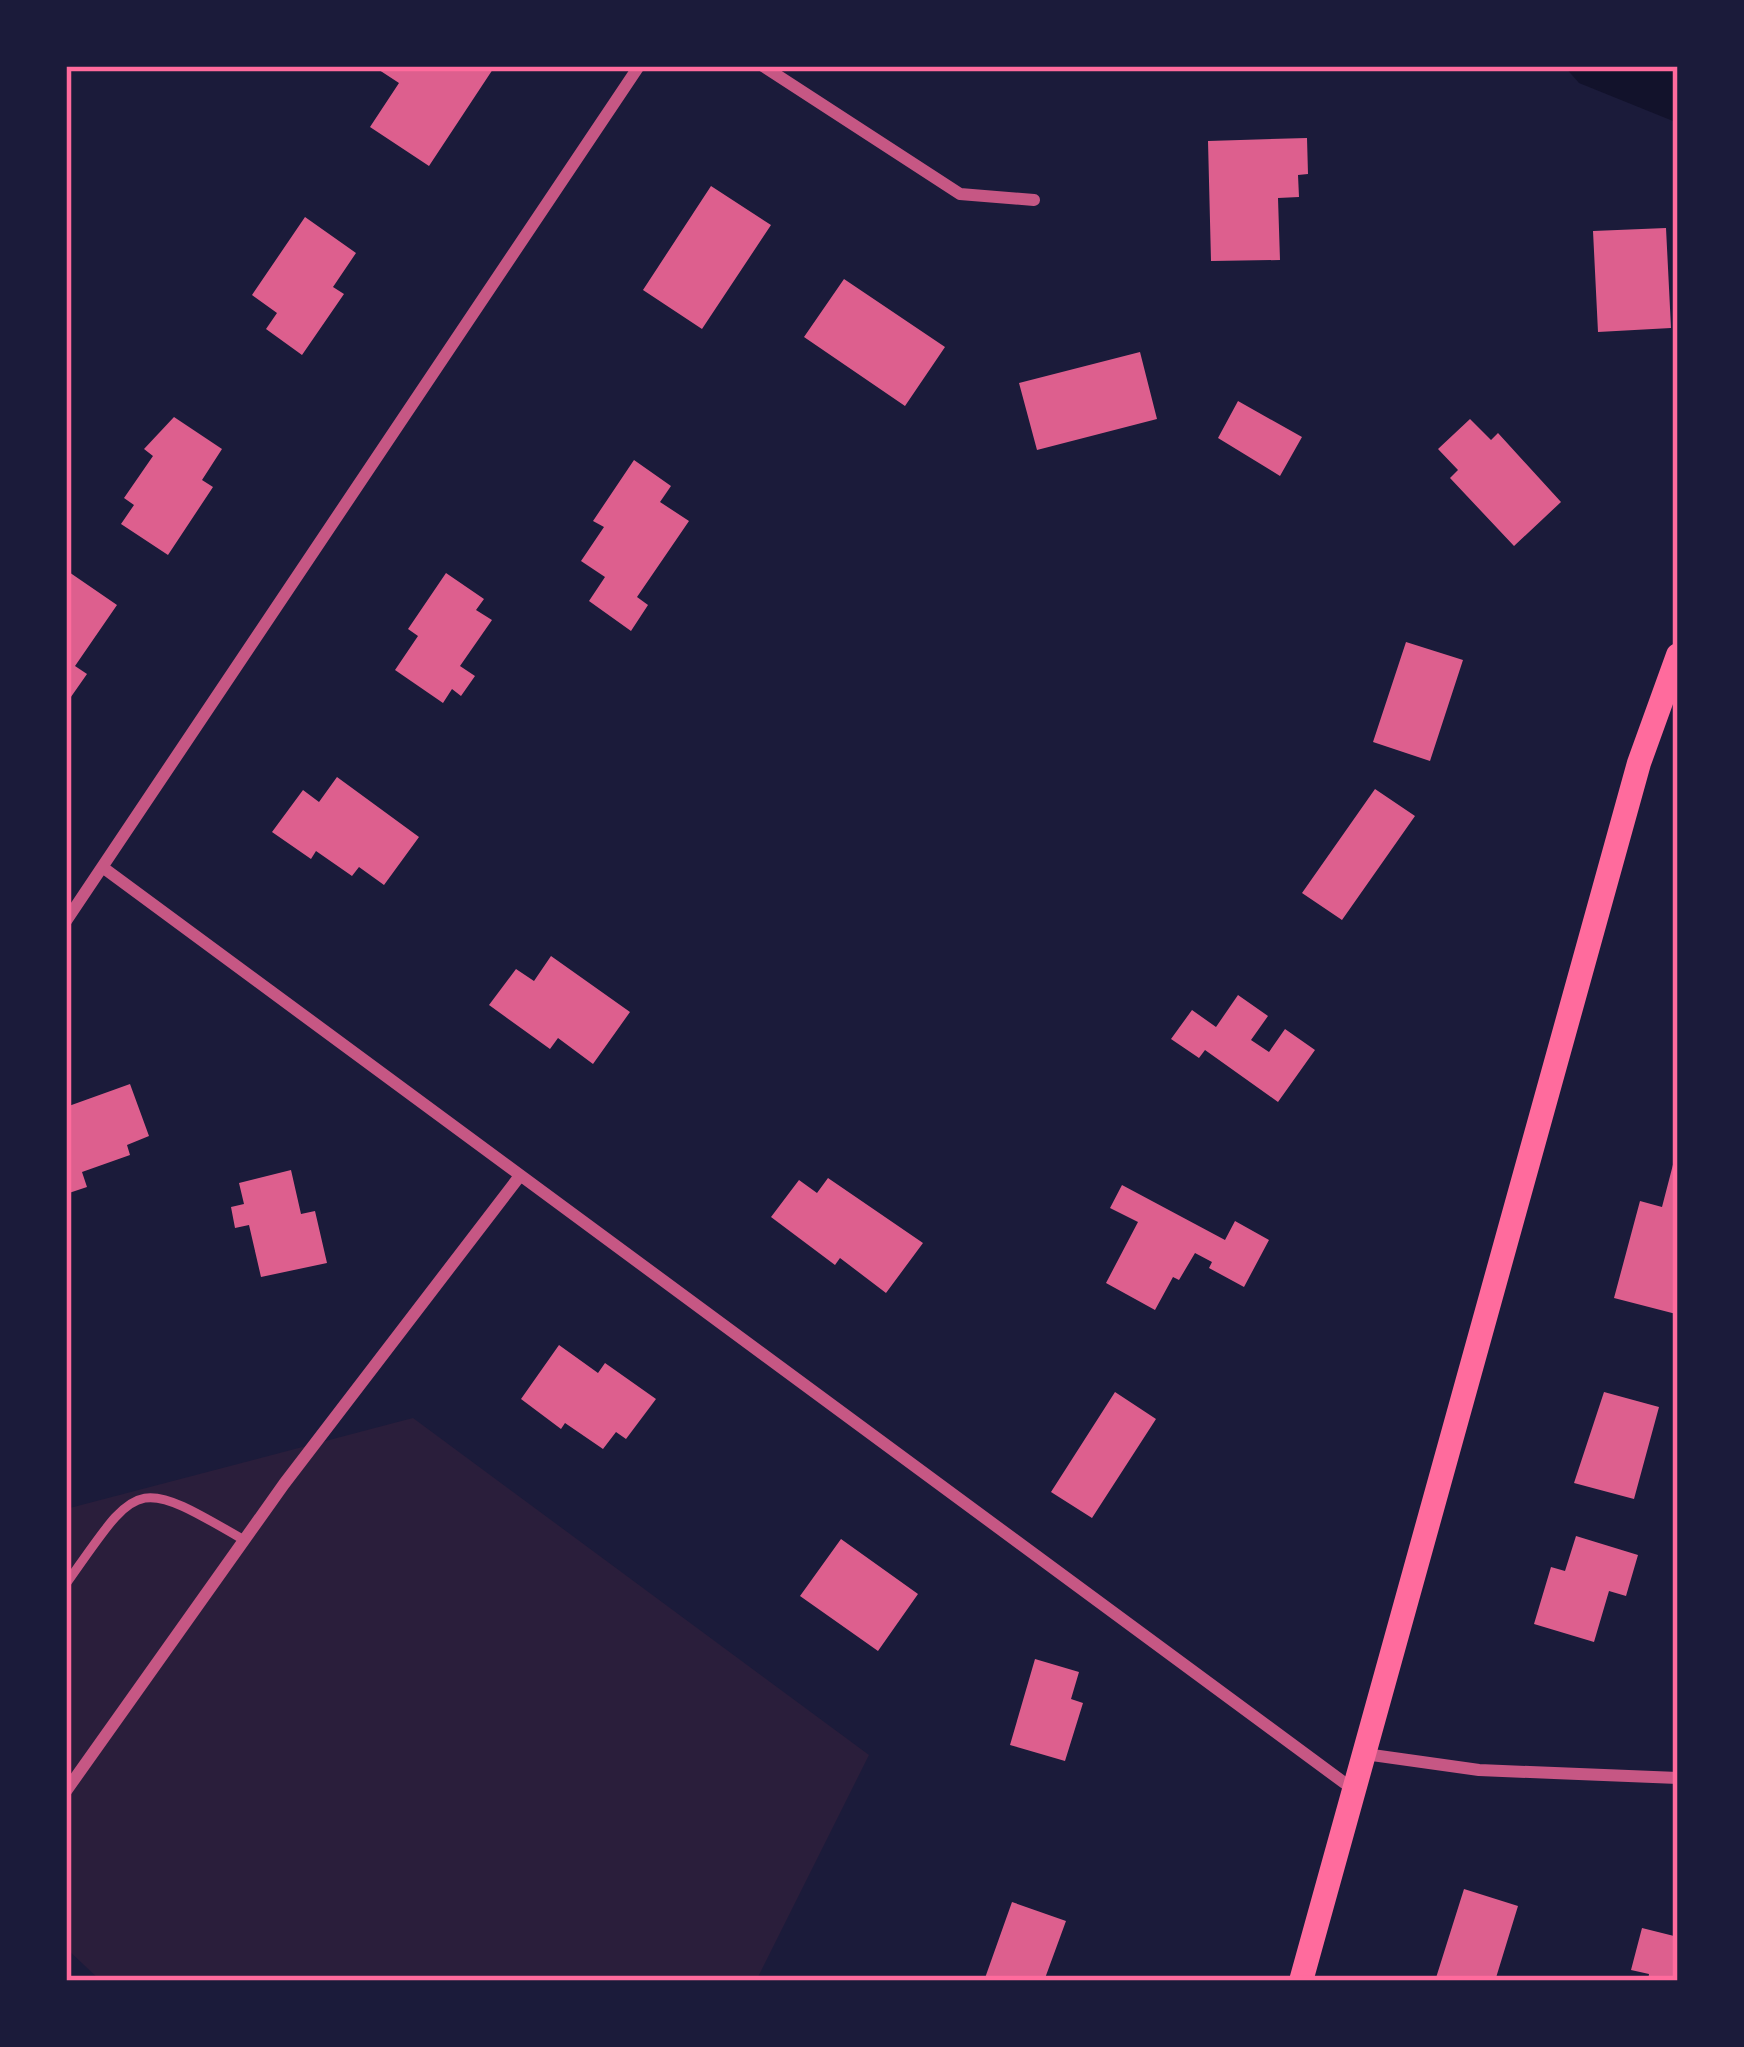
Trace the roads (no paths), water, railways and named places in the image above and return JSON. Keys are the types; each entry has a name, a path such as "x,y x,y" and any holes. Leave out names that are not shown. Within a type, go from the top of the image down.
{"main road":[{"path":"1301,1981 1639,764 1678,655"}],"street":[{"path":"66,921 106,869 169,760 639,66"},
{"path":"763,66 960,194 1034,200"},
{"path":"106,869 518,1178 1354,1790"},
{"path":"66,1791 244,1540 518,1178"},
{"path":"1365,1754 1479,1770 1678,1778"}],"lane":[{"path":"66,1583 117,1512 149,1495 170,1497 244,1540"}]}
